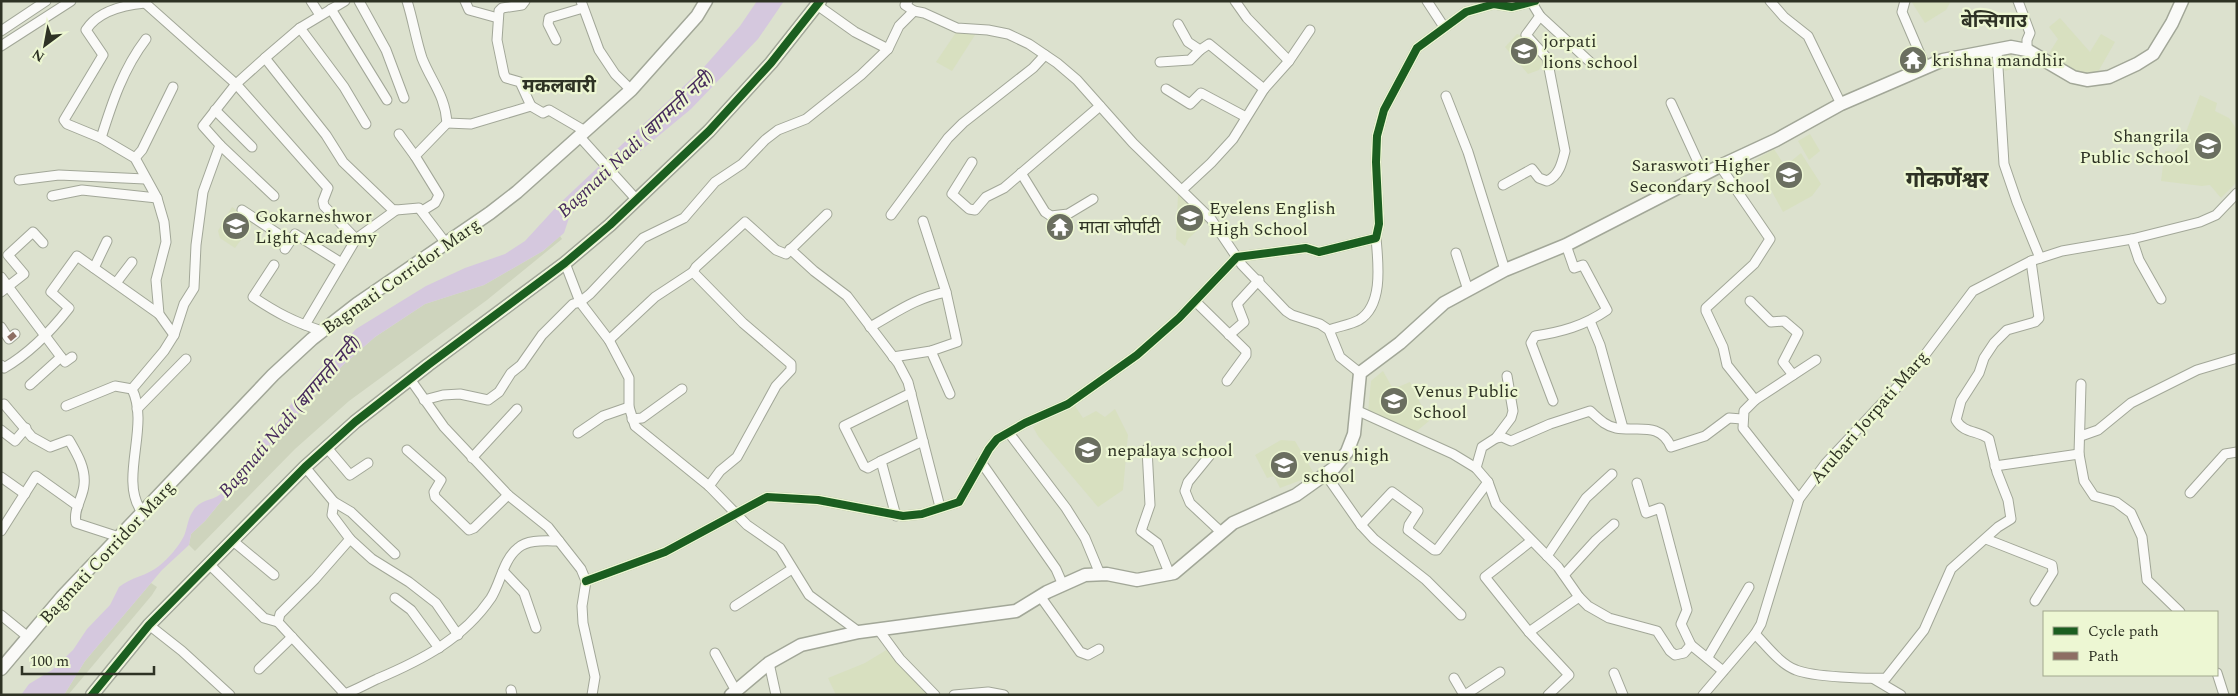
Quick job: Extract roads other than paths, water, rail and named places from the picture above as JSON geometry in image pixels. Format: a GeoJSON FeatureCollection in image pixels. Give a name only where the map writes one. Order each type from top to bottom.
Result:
{"type":"FeatureCollection","features":[{"type":"Feature","properties":{"kind":"street"},"geometry":{"type":"LineString","coordinates":[[1,31],[46,1]]}},
{"type":"Feature","properties":{"kind":"street"},"geometry":{"type":"LineString","coordinates":[[1,46],[70,1]]}},
{"type":"Feature","properties":{"kind":"street"},"geometry":{"type":"LineString","coordinates":[[311,1],[320,15]]}},
{"type":"Feature","properties":{"kind":"street"},"geometry":{"type":"LineString","coordinates":[[274,196],[220,145],[204,126],[236,84],[265,58],[300,28],[345,1]]}},
{"type":"Feature","properties":{"kind":"street"},"geometry":{"type":"LineString","coordinates":[[359,1],[386,50],[404,98]]}},
{"type":"Feature","properties":{"kind":"street"},"geometry":{"type":"LineString","coordinates":[[407,1],[422,56],[433,83],[438,86],[446,107],[447,123],[415,156]]}},
{"type":"Feature","properties":{"kind":"street"},"geometry":{"type":"LineString","coordinates":[[465,1],[469,10],[498,18]]}},
{"type":"Feature","properties":{"kind":"street"},"geometry":{"type":"LineString","coordinates":[[525,1],[522,5],[502,8],[499,11],[497,40],[506,78],[520,82],[531,106],[543,113],[549,110],[582,133],[593,151],[636,199]]}},
{"type":"Feature","properties":{"kind":"street","name":"Bagmati Corridor Marg"},"geometry":{"type":"LineString","coordinates":[[1,669],[119,537],[272,375],[322,331],[445,242],[490,214],[631,90],[698,16],[706,1]]}},
{"type":"Feature","properties":{"kind":"street"},"geometry":{"type":"LineString","coordinates":[[908,1],[905,5],[914,12],[924,13],[957,28],[988,30],[1008,34],[1029,44],[1077,80],[1134,143],[1183,189],[1211,219],[1242,265],[1259,280],[1292,316],[1320,324],[1329,330],[1340,357],[1360,373]]}},
{"type":"Feature","properties":{"kind":"street"},"geometry":{"type":"LineString","coordinates":[[1235,1],[1247,18],[1289,62]]}},
{"type":"Feature","properties":{"kind":"street"},"geometry":{"type":"LineString","coordinates":[[1426,1],[1444,27]]}},
{"type":"Feature","properties":{"kind":"street"},"geometry":{"type":"LineString","coordinates":[[1770,1],[1784,16],[1805,31],[1840,104]]}},
{"type":"Feature","properties":{"kind":"street"},"geometry":{"type":"LineString","coordinates":[[1905,1],[1902,12],[1926,68]]}},
{"type":"Feature","properties":{"kind":"street"},"geometry":{"type":"LineString","coordinates":[[2018,1],[2030,34],[2027,40],[2027,50]]}},
{"type":"Feature","properties":{"kind":"street"},"geometry":{"type":"LineString","coordinates":[[715,653],[734,693],[770,663],[796,647],[858,632],[1004,614],[1016,611],[1040,596],[1078,577],[1100,574],[1138,580],[1170,575],[1179,570],[1220,532],[1233,523],[1296,496],[1326,475],[1346,452],[1354,434],[1360,373],[1400,343],[1436,308],[1505,270],[1566,245],[1720,166],[1776,140],[1840,104],[1943,60],[1998,51],[2010,47],[2027,50],[2073,77],[2086,80],[2108,77],[2137,64],[2153,54],[2172,24],[2182,1]]}},
{"type":"Feature","properties":{"kind":"street"},"geometry":{"type":"LineString","coordinates":[[159,314],[156,280],[166,242],[164,222],[157,198],[135,158],[101,138],[67,124],[64,120],[102,55],[86,30],[109,11],[145,2],[236,84],[328,188],[323,201],[324,206],[356,239]]}},
{"type":"Feature","properties":{"kind":"street"},"geometry":{"type":"LineString","coordinates":[[1329,330],[1359,320],[1372,307],[1377,274],[1376,238],[1379,224],[1376,149],[1384,110],[1417,48],[1466,12],[1497,3],[1534,2],[1540,16],[1590,62]]}},
{"type":"Feature","properties":{"kind":"street"},"geometry":{"type":"LineString","coordinates":[[92,695],[149,625],[305,467],[328,449],[355,422],[565,263],[610,225],[738,103],[797,32],[818,3],[855,32],[888,49]]}},
{"type":"Feature","properties":{"kind":"street"},"geometry":{"type":"LineString","coordinates":[[556,40],[548,24],[549,18],[582,4],[599,50],[615,74],[631,90]]}},
{"type":"Feature","properties":{"kind":"street"},"geometry":{"type":"LineString","coordinates":[[331,9],[387,100]]}},
{"type":"Feature","properties":{"kind":"street"},"geometry":{"type":"LineString","coordinates":[[424,400],[442,394],[460,394],[488,400],[499,392],[511,373],[521,365],[542,335],[573,304],[580,302],[643,238],[684,218],[715,182],[742,164],[765,140],[778,130],[806,119],[861,74],[888,49],[899,26],[914,12]]}},
{"type":"Feature","properties":{"kind":"street"},"geometry":{"type":"LineString","coordinates":[[1503,184],[1532,169],[1539,178],[1547,181],[1552,178],[1562,164],[1565,151],[1547,58],[1526,34],[1540,16]]}},
{"type":"Feature","properties":{"kind":"street"},"geometry":{"type":"LineString","coordinates":[[1178,24],[1188,42],[1200,50]]}},
{"type":"Feature","properties":{"kind":"street"},"geometry":{"type":"LineString","coordinates":[[300,28],[344,87],[366,124]]}},
{"type":"Feature","properties":{"kind":"street"},"geometry":{"type":"LineString","coordinates":[[1183,189],[1222,151],[1264,89],[1289,62],[1310,30]]}},
{"type":"Feature","properties":{"kind":"street"},"geometry":{"type":"LineString","coordinates":[[101,138],[122,79],[135,53],[146,39]]}},
{"type":"Feature","properties":{"kind":"street"},"geometry":{"type":"LineString","coordinates":[[1160,62],[1190,60],[1209,44],[1264,89]]}},
{"type":"Feature","properties":{"kind":"street"},"geometry":{"type":"LineString","coordinates":[[1755,634],[1781,660],[1796,670],[1823,676],[1886,678],[1924,630],[1951,568],[2011,518],[2008,500],[1995,466],[1989,439],[1986,436],[1965,431],[1956,420],[1961,401],[1979,373],[1984,358],[1994,343],[2007,330],[2035,322],[2039,318],[2035,259],[2004,164],[1998,51]]}},
{"type":"Feature","properties":{"kind":"street"},"geometry":{"type":"LineString","coordinates":[[891,215],[948,138],[962,123],[1033,68],[1045,55]]}},
{"type":"Feature","properties":{"kind":"street"},"geometry":{"type":"LineString","coordinates":[[265,58],[326,135],[344,162],[396,210]]}},
{"type":"Feature","properties":{"kind":"street"},"geometry":{"type":"LineString","coordinates":[[135,158],[142,150],[173,87]]}},
{"type":"Feature","properties":{"kind":"street"},"geometry":{"type":"LineString","coordinates":[[1166,89],[1190,104],[1201,93],[1246,117]]}},
{"type":"Feature","properties":{"kind":"street"},"geometry":{"type":"LineString","coordinates":[[1446,96],[1468,152],[1505,270]]}},
{"type":"Feature","properties":{"kind":"street"},"geometry":{"type":"LineString","coordinates":[[1671,103],[1704,175]]}},
{"type":"Feature","properties":{"kind":"street"},"geometry":{"type":"LineString","coordinates":[[447,123],[472,124],[531,106]]}},
{"type":"Feature","properties":{"kind":"street"},"geometry":{"type":"LineString","coordinates":[[972,162],[952,194],[969,209],[975,210],[986,197],[1004,188],[1100,106]]}},
{"type":"Feature","properties":{"kind":"street"},"geometry":{"type":"LineString","coordinates":[[215,110],[252,148]]}},
{"type":"Feature","properties":{"kind":"street"},"geometry":{"type":"LineString","coordinates":[[305,326],[340,262],[356,239],[396,210],[419,209],[435,203],[439,195],[399,134]]}},
{"type":"Feature","properties":{"kind":"street"},"geometry":{"type":"LineString","coordinates":[[132,389],[164,351],[174,335],[184,304],[194,288],[196,245],[203,192],[220,145]]}},
{"type":"Feature","properties":{"kind":"street"},"geometry":{"type":"LineString","coordinates":[[1720,166],[1770,239],[1754,264],[1706,308],[1723,347],[1727,365],[1755,400]]}},
{"type":"Feature","properties":{"kind":"street"},"geometry":{"type":"LineString","coordinates":[[1021,174],[1045,212],[1051,216],[1068,214],[1093,199]]}},
{"type":"Feature","properties":{"kind":"street"},"geometry":{"type":"LineString","coordinates":[[19,180],[59,175],[145,179]]}},
{"type":"Feature","properties":{"kind":"street"},"geometry":{"type":"LineString","coordinates":[[52,196],[82,190],[157,198]]}},
{"type":"Feature","properties":{"kind":"street","name":"Arubari Jorpati Marg"},"geometry":{"type":"LineString","coordinates":[[1703,695],[1755,634],[1768,604],[1799,499],[1826,463],[1915,368],[1973,291],[2035,259],[2062,251],[2132,239],[2200,222],[2216,215],[2237,193]]}},
{"type":"Feature","properties":{"kind":"street"},"geometry":{"type":"LineString","coordinates":[[419,209],[445,242]]}},
{"type":"Feature","properties":{"kind":"street"},"geometry":{"type":"LineString","coordinates":[[242,210],[287,245],[294,234],[340,262]]}},
{"type":"Feature","properties":{"kind":"street"},"geometry":{"type":"LineString","coordinates":[[609,340],[655,297],[693,272],[696,267],[745,222],[776,250],[786,254],[827,214]]}},
{"type":"Feature","properties":{"kind":"street"},"geometry":{"type":"LineString","coordinates":[[893,357],[931,351],[957,342],[946,292],[923,221]]}},
{"type":"Feature","properties":{"kind":"street"},"geometry":{"type":"LineString","coordinates":[[1,292],[24,274],[8,255],[33,232],[43,243]]}},
{"type":"Feature","properties":{"kind":"street"},"geometry":{"type":"LineString","coordinates":[[586,581],[665,552],[736,512],[767,497],[818,500],[896,516],[922,514],[959,502],[963,498],[981,462],[997,439],[1025,423],[1068,404],[1137,355],[1195,301],[1220,272],[1237,257],[1306,248],[1319,252],[1376,238]]}},
{"type":"Feature","properties":{"kind":"street"},"geometry":{"type":"LineString","coordinates":[[2132,239],[2140,260],[2161,299]]}},
{"type":"Feature","properties":{"kind":"street"},"geometry":{"type":"LineString","coordinates":[[94,268],[107,241]]}},
{"type":"Feature","properties":{"kind":"street"},"geometry":{"type":"LineString","coordinates":[[1553,401],[1532,339],[1535,336],[1566,331],[1590,322],[1607,310],[1583,265],[1574,268],[1566,245]]}},
{"type":"Feature","properties":{"kind":"street"},"geometry":{"type":"LineString","coordinates":[[790,249],[846,296],[893,357],[908,382],[940,507]]}},
{"type":"Feature","properties":{"kind":"street"},"geometry":{"type":"LineString","coordinates":[[1456,253],[1468,290]]}},
{"type":"Feature","properties":{"kind":"street"},"geometry":{"type":"LineString","coordinates":[[1,365],[4,368],[20,358],[46,335],[69,308],[51,292],[77,256],[159,314],[174,335]]}},
{"type":"Feature","properties":{"kind":"street"},"geometry":{"type":"LineString","coordinates":[[116,283],[132,262]]}},
{"type":"Feature","properties":{"kind":"street"},"geometry":{"type":"LineString","coordinates":[[565,263],[580,302],[609,340],[629,378],[629,407],[635,426],[709,486],[747,525],[780,548],[809,595],[858,632]]}},
{"type":"Feature","properties":{"kind":"street"},"geometry":{"type":"LineString","coordinates":[[274,265],[253,296],[279,315],[322,331]]}},
{"type":"Feature","properties":{"kind":"street"},"geometry":{"type":"LineString","coordinates":[[693,272],[743,323],[791,364],[791,370],[776,386],[736,457],[720,471],[709,486]]}},
{"type":"Feature","properties":{"kind":"street"},"geometry":{"type":"LineString","coordinates":[[1,277],[65,362],[72,357]]}},
{"type":"Feature","properties":{"kind":"street"},"geometry":{"type":"LineString","coordinates":[[1230,336],[1244,322],[1237,304],[1259,280]]}},
{"type":"Feature","properties":{"kind":"street"},"geometry":{"type":"LineString","coordinates":[[870,326],[916,300],[946,292]]}},
{"type":"Feature","properties":{"kind":"street"},"geometry":{"type":"LineString","coordinates":[[1195,301],[1246,351],[1246,355],[1227,381]]}},
{"type":"Feature","properties":{"kind":"street"},"geometry":{"type":"LineString","coordinates":[[1750,301],[1771,322],[1784,321],[1798,333],[1783,362],[1793,375]]}},
{"type":"Feature","properties":{"kind":"street"},"geometry":{"type":"LineString","coordinates":[[1590,322],[1600,345],[1623,428]]}},
{"type":"Feature","properties":{"kind":"street"},"geometry":{"type":"LineString","coordinates":[[1,327],[9,339],[15,334]]}},
{"type":"Feature","properties":{"kind":"street"},"geometry":{"type":"LineString","coordinates":[[931,351],[950,394]]}},
{"type":"Feature","properties":{"kind":"street"},"geometry":{"type":"LineString","coordinates":[[30,385],[61,357]]}},
{"type":"Feature","properties":{"kind":"street"},"geometry":{"type":"LineString","coordinates":[[2081,436],[2098,430],[2131,403],[2196,370],[2237,358]]}},
{"type":"Feature","properties":{"kind":"street"},"geometry":{"type":"LineString","coordinates":[[137,409],[186,359]]}},
{"type":"Feature","properties":{"kind":"street"},"geometry":{"type":"LineString","coordinates":[[1799,499],[1742,428],[1742,419],[1744,411],[1755,400],[1816,360]]}},
{"type":"Feature","properties":{"kind":"street"},"geometry":{"type":"LineString","coordinates":[[1476,468],[1482,448],[1496,438],[1508,423],[1513,411],[1507,376]]}},
{"type":"Feature","properties":{"kind":"street"},"geometry":{"type":"LineString","coordinates":[[410,380],[444,427],[472,458],[508,495],[548,527],[581,569],[586,581],[582,606],[583,623],[595,677],[592,695]]}},
{"type":"Feature","properties":{"kind":"street"},"geometry":{"type":"LineString","coordinates":[[2081,384],[2079,454],[2080,471],[2087,488],[2094,496],[2106,501],[2116,502],[2131,513],[2142,537],[2147,580],[2179,611]]}},
{"type":"Feature","properties":{"kind":"street"},"geometry":{"type":"LineString","coordinates":[[66,406],[114,386],[132,389]]}},
{"type":"Feature","properties":{"kind":"street"},"geometry":{"type":"LineString","coordinates":[[132,389],[137,409],[138,441],[133,493],[140,509],[145,511]]}},
{"type":"Feature","properties":{"kind":"street"},"geometry":{"type":"LineString","coordinates":[[632,419],[642,418],[682,389]]}},
{"type":"Feature","properties":{"kind":"street"},"geometry":{"type":"LineString","coordinates":[[911,393],[844,426],[864,466],[868,468],[923,441]]}},
{"type":"Feature","properties":{"kind":"street"},"geometry":{"type":"LineString","coordinates":[[4,404],[32,437],[50,447],[69,440],[77,454],[84,476],[84,486],[78,506],[76,523],[119,537]]}},
{"type":"Feature","properties":{"kind":"street"},"geometry":{"type":"LineString","coordinates":[[578,433],[603,416],[629,407]]}},
{"type":"Feature","properties":{"kind":"street"},"geometry":{"type":"LineString","coordinates":[[472,458],[517,409]]}},
{"type":"Feature","properties":{"kind":"street"},"geometry":{"type":"LineString","coordinates":[[1356,410],[1452,454],[1476,468],[1488,482],[1496,504],[1547,556],[1588,606],[1609,618],[1656,631],[1675,655],[1684,653],[1691,645]]}},
{"type":"Feature","properties":{"kind":"street"},"geometry":{"type":"LineString","coordinates":[[1496,438],[1502,437],[1511,442],[1550,424],[1590,410],[1602,423],[1615,428],[1652,429],[1663,434],[1670,447],[1705,436],[1729,418],[1742,419]]}},
{"type":"Feature","properties":{"kind":"street"},"geometry":{"type":"LineString","coordinates":[[1,430],[16,442],[26,428]]}},
{"type":"Feature","properties":{"kind":"street"},"geometry":{"type":"LineString","coordinates":[[1009,433],[1066,508],[1085,538],[1100,574]]}},
{"type":"Feature","properties":{"kind":"street"},"geometry":{"type":"LineString","coordinates":[[328,449],[350,475],[368,463]]}},
{"type":"Feature","properties":{"kind":"street"},"geometry":{"type":"LineString","coordinates":[[1147,449],[1150,505],[1141,531],[1157,543],[1170,575]]}},
{"type":"Feature","properties":{"kind":"street"},"geometry":{"type":"LineString","coordinates":[[407,450],[440,480],[434,492],[435,497],[469,530],[474,528],[508,495]]}},
{"type":"Feature","properties":{"kind":"street"},"geometry":{"type":"LineString","coordinates":[[2190,493],[2225,454],[2237,452]]}},
{"type":"Feature","properties":{"kind":"street"},"geometry":{"type":"LineString","coordinates":[[1995,466],[2079,454]]}},
{"type":"Feature","properties":{"kind":"street"},"geometry":{"type":"LineString","coordinates":[[1210,455],[1188,482],[1185,491],[1190,503],[1220,532]]}},
{"type":"Feature","properties":{"kind":"street"},"geometry":{"type":"LineString","coordinates":[[881,461],[896,516]]}},
{"type":"Feature","properties":{"kind":"street"},"geometry":{"type":"LineString","coordinates":[[981,462],[1056,570],[1063,585]]}},
{"type":"Feature","properties":{"kind":"street"},"geometry":{"type":"LineString","coordinates":[[305,467],[334,502],[351,512],[395,554]]}},
{"type":"Feature","properties":{"kind":"street"},"geometry":{"type":"LineString","coordinates":[[1547,556],[1586,498],[1612,474]]}},
{"type":"Feature","properties":{"kind":"street"},"geometry":{"type":"LineString","coordinates":[[1326,475],[1361,525],[1374,538],[1426,580],[1461,614]]}},
{"type":"Feature","properties":{"kind":"street"},"geometry":{"type":"LineString","coordinates":[[1,531],[36,476],[78,506]]}},
{"type":"Feature","properties":{"kind":"street"},"geometry":{"type":"LineString","coordinates":[[1,477],[25,494]]}},
{"type":"Feature","properties":{"kind":"street"},"geometry":{"type":"LineString","coordinates":[[1361,525],[1392,492],[1418,511],[1408,530],[1434,550],[1437,550],[1488,482]]}},
{"type":"Feature","properties":{"kind":"street"},"geometry":{"type":"LineString","coordinates":[[1637,483],[1646,513],[1660,508],[1688,610],[1681,624],[1691,645],[1723,671]]}},
{"type":"Feature","properties":{"kind":"street"},"geometry":{"type":"LineString","coordinates":[[334,502],[332,515],[350,538],[372,559],[422,591],[436,603],[458,635]]}},
{"type":"Feature","properties":{"kind":"street"},"geometry":{"type":"LineString","coordinates":[[1564,575],[1596,540],[1614,524]]}},
{"type":"Feature","properties":{"kind":"street"},"geometry":{"type":"LineString","coordinates":[[278,622],[280,614],[315,579],[350,538]]}},
{"type":"Feature","properties":{"kind":"street"},"geometry":{"type":"LineString","coordinates":[[1986,539],[2052,565],[2053,572],[2035,601]]}},
{"type":"Feature","properties":{"kind":"street"},"geometry":{"type":"LineString","coordinates":[[233,541],[274,575]]}},
{"type":"Feature","properties":{"kind":"street"},"geometry":{"type":"LineString","coordinates":[[210,565],[264,618],[278,622],[344,694],[424,658],[458,635],[490,599],[508,559],[519,546],[530,542],[559,541]]}},
{"type":"Feature","properties":{"kind":"street"},"geometry":{"type":"LineString","coordinates":[[1531,541],[1485,577],[1529,632],[1568,675],[1548,695]]}},
{"type":"Feature","properties":{"kind":"street"},"geometry":{"type":"LineString","coordinates":[[735,606],[792,569]]}},
{"type":"Feature","properties":{"kind":"street"},"geometry":{"type":"LineString","coordinates":[[503,571],[524,593],[536,628]]}},
{"type":"Feature","properties":{"kind":"street"},"geometry":{"type":"LineString","coordinates":[[1708,657],[1749,587]]}},
{"type":"Feature","properties":{"kind":"street"},"geometry":{"type":"LineString","coordinates":[[1040,596],[1080,652],[1088,655],[1099,648]]}},
{"type":"Feature","properties":{"kind":"street"},"geometry":{"type":"LineString","coordinates":[[1529,632],[1579,597]]}},
{"type":"Feature","properties":{"kind":"street"},"geometry":{"type":"LineString","coordinates":[[395,598],[411,610],[439,648]]}},
{"type":"Feature","properties":{"kind":"street"},"geometry":{"type":"LineString","coordinates":[[1,615],[28,637]]}},
{"type":"Feature","properties":{"kind":"street"},"geometry":{"type":"LineString","coordinates":[[149,625],[182,651],[230,695]]}},
{"type":"Feature","properties":{"kind":"street"},"geometry":{"type":"LineString","coordinates":[[878,629],[900,659],[935,695]]}},
{"type":"Feature","properties":{"kind":"street"},"geometry":{"type":"LineString","coordinates":[[259,668],[292,637]]}},
{"type":"Feature","properties":{"kind":"street"},"geometry":{"type":"LineString","coordinates":[[770,663],[776,695]]}},
{"type":"Feature","properties":{"kind":"street"},"geometry":{"type":"LineString","coordinates":[[1454,678],[1464,695],[1500,672]]}},
{"type":"Feature","properties":{"kind":"street"},"geometry":{"type":"LineString","coordinates":[[1614,673],[1623,695]]}},
{"type":"Feature","properties":{"kind":"street"},"geometry":{"type":"LineString","coordinates":[[2218,676],[2224,695]]}},
{"type":"Feature","properties":{"kind":"street"},"geometry":{"type":"LineString","coordinates":[[1874,679],[1901,695]]}},
{"type":"Feature","properties":{"kind":"street"},"geometry":{"type":"LineString","coordinates":[[954,695],[988,692],[1004,695]]}},
{"type":"Feature","properties":{"kind":"water","name":"Bagmati Nadi (बागमती नदी)"},"geometry":{"type":"Polygon","coordinates":[[[757,1],[784,1],[758,39],[691,109],[586,196],[569,218],[564,233],[543,251],[484,285],[425,304],[375,337],[343,365],[252,464],[205,521],[191,534],[189,545],[162,570],[85,661],[64,695],[21,695],[29,684],[52,670],[73,650],[87,629],[110,605],[119,587],[154,569],[170,556],[184,536],[189,519],[195,508],[224,491],[312,377],[356,329],[426,286],[465,268],[505,254],[525,241],[558,205],[704,67],[740,26],[757,1]]]}},
{"type":"Feature","properties":{"kind":"place","name":"jorpati lions school"},"geometry":{"type":"Point","coordinates":[1524,51]}},
{"type":"Feature","properties":{"kind":"place","name":"krishna mandhir"},"geometry":{"type":"Point","coordinates":[1913,60]}},
{"type":"Feature","properties":{"kind":"place","name":"Shangrila Public School"},"geometry":{"type":"Point","coordinates":[2208,146]}},
{"type":"Feature","properties":{"kind":"place","name":"Saraswoti Higher Secondary School"},"geometry":{"type":"Point","coordinates":[1789,175]}},
{"type":"Feature","properties":{"kind":"place","name":"Eyelens English High School"},"geometry":{"type":"Point","coordinates":[1190,218]}},
{"type":"Feature","properties":{"kind":"place","name":"Gokarneshwor Light Academy"},"geometry":{"type":"Point","coordinates":[236,226]}},
{"type":"Feature","properties":{"kind":"place","name":"माता जोर्पाटी"},"geometry":{"type":"Point","coordinates":[1060,227]}},
{"type":"Feature","properties":{"kind":"place","name":"Venus Public School"},"geometry":{"type":"Point","coordinates":[1394,401]}},
{"type":"Feature","properties":{"kind":"place","name":"nepalaya school"},"geometry":{"type":"Point","coordinates":[1088,450]}},
{"type":"Feature","properties":{"kind":"place","name":"venus high school"},"geometry":{"type":"Point","coordinates":[1284,465]}},
{"type":"Feature","properties":{"kind":"district","name":"बेन्सिगाउ"},"geometry":{"type":"Point","coordinates":[1994,20]}},
{"type":"Feature","properties":{"kind":"district","name":"मकलबारी"},"geometry":{"type":"Point","coordinates":[559,85]}},
{"type":"Feature","properties":{"kind":"district","name":"गोकर्णेश्वर"},"geometry":{"type":"Point","coordinates":[1947,179]}}]}
